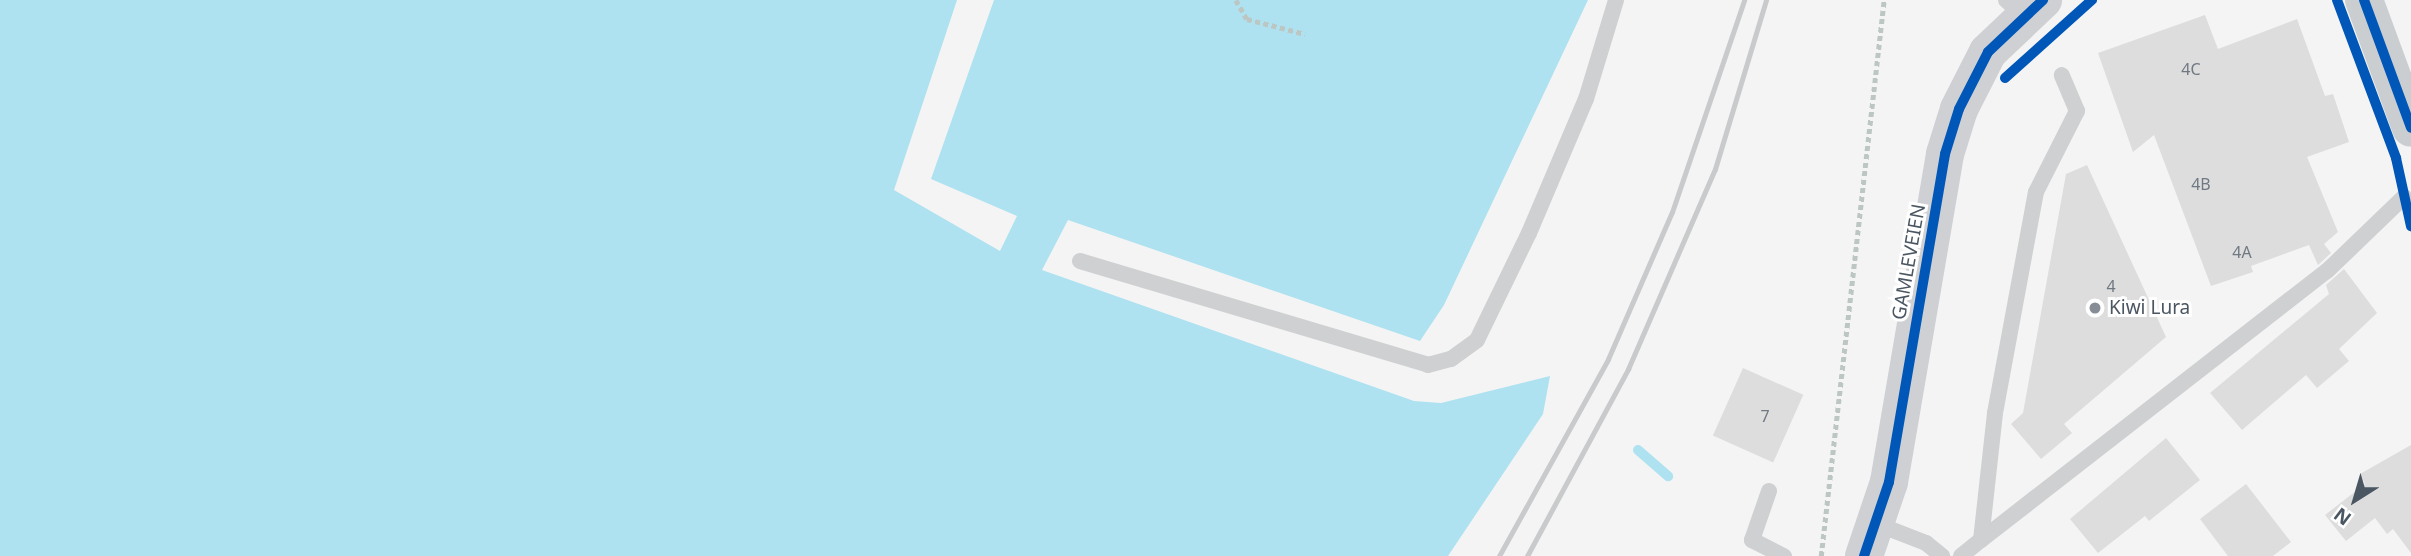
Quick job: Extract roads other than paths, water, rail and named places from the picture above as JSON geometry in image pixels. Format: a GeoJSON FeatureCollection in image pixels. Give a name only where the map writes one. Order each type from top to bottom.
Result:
{"type":"FeatureCollection","features":[{"type":"Feature","properties":{"kind":"main road"},"geometry":{"type":"LineString","coordinates":[[2364,0],[2411,128]]}},
{"type":"Feature","properties":{"kind":"main road","name":"GAMLEVEIEN"},"geometry":{"type":"LineString","coordinates":[[1870,540],[1889,482],[1945,154],[1959,109],[1988,52],[2024,6]]}},
{"type":"Feature","properties":{"kind":"lane"},"geometry":{"type":"LineString","coordinates":[[1080,261],[1428,365],[1451,359],[1477,340],[1529,233],[1586,99],[1616,0]]}},
{"type":"Feature","properties":{"kind":"lane"},"geometry":{"type":"LineString","coordinates":[[1981,540],[1995,412],[2036,192],[2077,111],[2062,75]]}},
{"type":"Feature","properties":{"kind":"lane"},"geometry":{"type":"LineString","coordinates":[[1961,556],[2327,271],[2404,197]]}},
{"type":"Feature","properties":{"kind":"lane"},"geometry":{"type":"LineString","coordinates":[[1769,491],[1752,540],[1784,556]]}},
{"type":"Feature","properties":{"kind":"lane"},"geometry":{"type":"LineString","coordinates":[[1870,540],[1926,543],[1942,556]]}},
{"type":"Feature","properties":{"kind":"water"},"geometry":{"type":"Polygon","coordinates":[[[0,0],[957,0],[894,190],[1000,251],[1017,216],[931,179],[994,0],[1588,0],[1444,305],[1420,341],[1068,220],[1042,270],[1414,401],[1441,403],[1550,376],[1543,414],[1448,556],[0,556],[0,0]]]}},
{"type":"Feature","properties":{"kind":"waterway"},"geometry":{"type":"LineString","coordinates":[[1638,450],[1668,476]]}},
{"type":"Feature","properties":{"kind":"railway"},"geometry":{"type":"LineString","coordinates":[[1499,556],[1608,359],[1672,212],[1744,0]]}},
{"type":"Feature","properties":{"kind":"railway"},"geometry":{"type":"LineString","coordinates":[[1527,556],[1628,369],[1715,169],[1766,0]]}},
{"type":"Feature","properties":{"kind":"place","name":"Kiwi Lura"},"geometry":{"type":"Point","coordinates":[2095,308]}}]}
